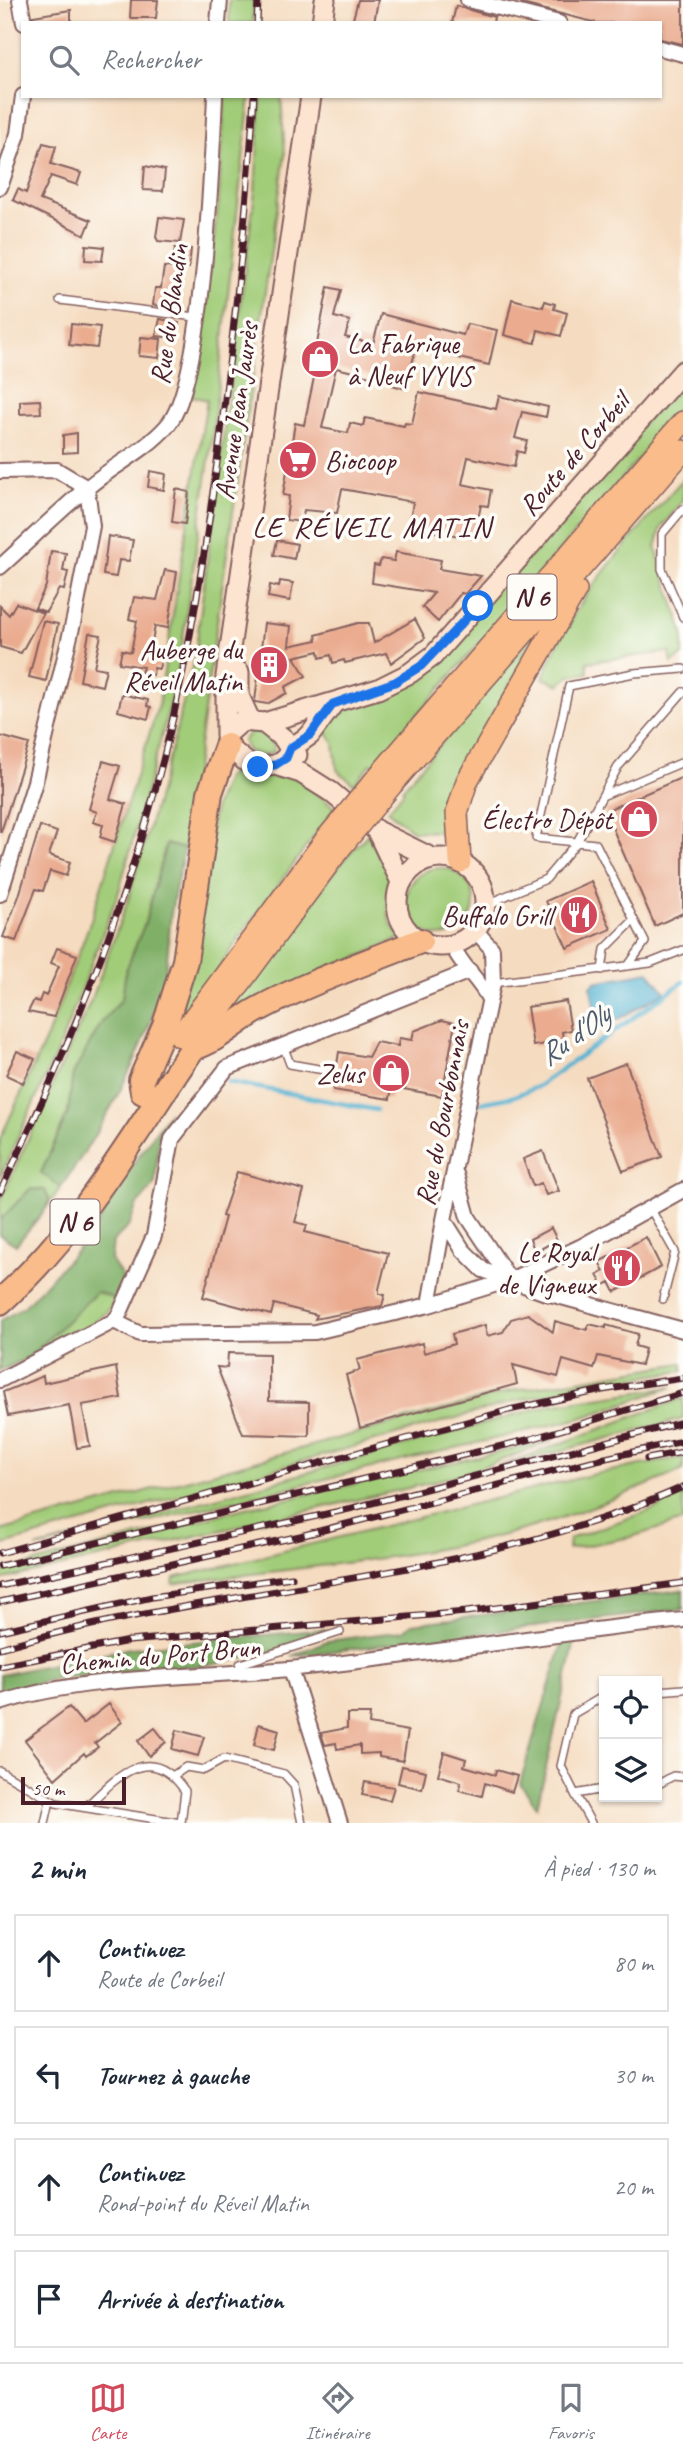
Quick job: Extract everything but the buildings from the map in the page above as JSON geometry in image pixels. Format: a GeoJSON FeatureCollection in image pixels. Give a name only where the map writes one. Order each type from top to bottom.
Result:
{"type":"FeatureCollection","features":[{"type":"Feature","properties":{"kind":"highway"},"geometry":{"type":"LineString","coordinates":[[143,1092],[141,1080],[165,1025],[185,961],[210,793],[226,740]]}},
{"type":"Feature","properties":{"kind":"highway"},"geometry":{"type":"LineString","coordinates":[[192,1040],[209,1044],[256,1010],[420,941]]}},
{"type":"Feature","properties":{"kind":"highway","name":"N 6"},"geometry":{"type":"LineString","coordinates":[[0,1281],[63,1212],[143,1092],[192,1040]]}},
{"type":"Feature","properties":{"kind":"highway","name":"N 6"},"geometry":{"type":"LineString","coordinates":[[0,1302],[36,1268],[76,1220],[192,1040]]}},
{"type":"Feature","properties":{"kind":"main road"},"geometry":{"type":"LineString","coordinates":[[322,21],[325,0]]}},
{"type":"Feature","properties":{"kind":"main road"},"geometry":{"type":"LineString","coordinates":[[334,21],[337,0]]}},
{"type":"Feature","properties":{"kind":"main road","name":"Avenue Jean Jaurès"},"geometry":{"type":"LineString","coordinates":[[226,740],[226,676],[288,295],[311,98]]}},
{"type":"Feature","properties":{"kind":"main road"},"geometry":{"type":"LineString","coordinates":[[323,98],[288,295],[238,680],[242,709],[257,722],[284,738],[331,792]]}},
{"type":"Feature","properties":{"kind":"main road","name":"Route de Corbeil"},"geometry":{"type":"LineString","coordinates":[[257,722],[316,705],[333,704],[395,682],[433,656],[683,371]]}},
{"type":"Feature","properties":{"kind":"main road","name":"N 6"},"geometry":{"type":"LineString","coordinates":[[192,1040],[334,843],[683,422]]}},
{"type":"Feature","properties":{"kind":"main road","name":"N 6"},"geometry":{"type":"LineString","coordinates":[[388,777],[612,533],[683,451]]}},
{"type":"Feature","properties":{"kind":"main road"},"geometry":{"type":"LineString","coordinates":[[460,862],[457,813],[467,781],[557,621],[612,533]]}},
{"type":"Feature","properties":{"kind":"main road"},"geometry":{"type":"LineString","coordinates":[[275,765],[286,758],[290,748],[310,735],[333,704]]}},
{"type":"Feature","properties":{"kind":"main road"},"geometry":{"type":"LineString","coordinates":[[257,722],[236,724],[226,740],[250,765],[275,765],[301,773],[331,792],[377,831],[432,858],[460,862],[470,868],[483,887],[484,911],[475,930],[452,945],[441,946],[420,941],[409,933],[397,909],[401,882],[414,866],[432,858]]}},
{"type":"Feature","properties":{"kind":"main road"},"geometry":{"type":"LineString","coordinates":[[310,735],[310,766]]}},
{"type":"Feature","properties":{"kind":"main road"},"geometry":{"type":"LineString","coordinates":[[377,831],[401,882]]}},
{"type":"Feature","properties":{"kind":"street"},"geometry":{"type":"LineString","coordinates":[[20,0],[24,21]]}},
{"type":"Feature","properties":{"kind":"street"},"geometry":{"type":"LineString","coordinates":[[218,21],[219,0]]}},
{"type":"Feature","properties":{"kind":"street"},"geometry":{"type":"LineString","coordinates":[[468,0],[551,21]]}},
{"type":"Feature","properties":{"kind":"street"},"geometry":{"type":"LineString","coordinates":[[662,49],[683,54]]}},
{"type":"Feature","properties":{"kind":"street"},"geometry":{"type":"LineString","coordinates":[[0,187],[18,134],[23,98]]}},
{"type":"Feature","properties":{"kind":"street","name":"Rue du Blandin"},"geometry":{"type":"LineString","coordinates":[[0,567],[87,488],[128,460],[168,425],[180,404],[190,372],[211,186],[215,98]]}},
{"type":"Feature","properties":{"kind":"street"},"geometry":{"type":"LineString","coordinates":[[0,471],[57,470],[87,488],[92,526],[74,620],[35,782],[0,894]]}},
{"type":"Feature","properties":{"kind":"street"},"geometry":{"type":"LineString","coordinates":[[475,930],[492,949],[493,984],[489,999]]}},
{"type":"Feature","properties":{"kind":"street","name":"Rue du Bourbonnais"},"geometry":{"type":"LineString","coordinates":[[452,945],[457,957],[481,982],[489,999],[444,1220],[463,1250],[483,1270],[543,1293],[683,1331]]}},
{"type":"Feature","properties":{"kind":"street"},"geometry":{"type":"LineString","coordinates":[[0,1380],[114,1321],[133,1289],[154,1236],[172,1139],[227,1068],[470,971]]}},
{"type":"Feature","properties":{"kind":"street"},"geometry":{"type":"LineString","coordinates":[[455,1170],[468,1217],[510,1280]]}},
{"type":"Feature","properties":{"kind":"street"},"geometry":{"type":"LineString","coordinates":[[114,1321],[140,1334],[315,1332],[429,1305],[510,1280],[580,1247],[683,1189]]}},
{"type":"Feature","properties":{"kind":"street"},"geometry":{"type":"LineString","coordinates":[[429,1305],[444,1220]]}},
{"type":"Feature","properties":{"kind":"street"},"geometry":{"type":"LineString","coordinates":[[290,1669],[683,1620]]}},
{"type":"Feature","properties":{"kind":"street","name":"Chemin du Port Brun"},"geometry":{"type":"LineString","coordinates":[[0,1703],[41,1689],[290,1669],[340,1823]]}},
{"type":"Feature","properties":{"kind":"lane"},"geometry":{"type":"LineString","coordinates":[[60,300],[196,317]]}},
{"type":"Feature","properties":{"kind":"lane"},"geometry":{"type":"LineString","coordinates":[[683,509],[662,534],[662,569],[683,617]]}},
{"type":"Feature","properties":{"kind":"lane"},"geometry":{"type":"LineString","coordinates":[[628,966],[645,942],[596,844],[536,838],[569,686],[634,673],[683,669]]}},
{"type":"Feature","properties":{"kind":"lane"},"geometry":{"type":"LineString","coordinates":[[484,911],[501,898],[546,879],[577,842],[618,767],[683,692]]}},
{"type":"Feature","properties":{"kind":"lane"},"geometry":{"type":"LineString","coordinates":[[601,796],[683,761]]}},
{"type":"Feature","properties":{"kind":"lane"},"geometry":{"type":"LineString","coordinates":[[602,970],[605,949],[633,921]]}},
{"type":"Feature","properties":{"kind":"lane"},"geometry":{"type":"LineString","coordinates":[[493,984],[650,963],[683,950]]}},
{"type":"Feature","properties":{"kind":"lane"},"geometry":{"type":"LineString","coordinates":[[283,1045],[290,1064],[330,1071]]}},
{"type":"Feature","properties":{"kind":"lane"},"geometry":{"type":"LineString","coordinates":[[650,1208],[675,1252],[663,1299]]}},
{"type":"Feature","properties":{"kind":"lane"},"geometry":{"type":"LineString","coordinates":[[237,1673],[240,1664],[340,1632]]}},
{"type":"Feature","properties":{"kind":"lane"},"geometry":{"type":"LineString","coordinates":[[662,1691],[683,1689]]}},
{"type":"Feature","properties":{"kind":"lane"},"geometry":{"type":"LineString","coordinates":[[591,1823],[561,1766],[573,1714],[599,1699]]}},
{"type":"Feature","properties":{"kind":"lane"},"geometry":{"type":"LineString","coordinates":[[174,1776],[186,1767],[204,1770],[224,1759],[284,1774],[295,1785],[302,1823]]}},
{"type":"Feature","properties":{"kind":"lane"},"geometry":{"type":"LineString","coordinates":[[0,1772],[50,1801],[181,1823],[185,1791],[174,1776],[160,1767],[125,1770],[86,1807]]}},
{"type":"Feature","properties":{"kind":"lane"},"geometry":{"type":"LineString","coordinates":[[662,1782],[673,1776],[683,1777]]}},
{"type":"Feature","properties":{"kind":"lane"},"geometry":{"type":"LineString","coordinates":[[575,1794],[599,1790]]}},
{"type":"Feature","properties":{"kind":"lane"},"geometry":{"type":"LineString","coordinates":[[45,1823],[50,1801]]}},
{"type":"Feature","properties":{"kind":"green space"},"geometry":{"type":"Polygon","coordinates":[[[229,0],[254,0],[253,21],[229,21],[229,0]]]}},
{"type":"Feature","properties":{"kind":"green space"},"geometry":{"type":"Polygon","coordinates":[[[225,98],[250,98],[212,439],[177,679],[119,891],[60,1045],[0,1177],[0,1139],[47,1037],[90,923],[159,703],[207,400],[192,396],[219,200],[225,98]]]}},
{"type":"Feature","properties":{"kind":"green space"},"geometry":{"type":"Polygon","coordinates":[[[261,98],[281,98],[285,155],[184,849],[166,844],[145,923],[126,970],[122,999],[102,1022],[73,1074],[68,1113],[41,1173],[61,1187],[45,1210],[49,1199],[0,1220],[0,1201],[93,996],[128,900],[195,655],[255,191],[261,98]]]}},
{"type":"Feature","properties":{"kind":"green space"},"geometry":{"type":"Polygon","coordinates":[[[683,381],[683,403],[660,434],[374,765],[371,764],[354,784],[337,770],[334,743],[323,728],[347,709],[395,689],[683,381]]]}},
{"type":"Feature","properties":{"kind":"green space"},"geometry":{"type":"Polygon","coordinates":[[[683,479],[683,500],[661,528],[656,548],[683,633],[683,655],[672,663],[670,652],[587,662],[588,673],[570,676],[559,685],[543,678],[569,623],[585,597],[622,549],[683,479]]]}},
{"type":"Feature","properties":{"kind":"green space"},"geometry":{"type":"Polygon","coordinates":[[[551,615],[469,753],[451,799],[446,832],[413,831],[388,811],[404,791],[402,789],[551,615]]]}},
{"type":"Feature","properties":{"kind":"green space"},"geometry":{"type":"Polygon","coordinates":[[[251,731],[260,732],[273,743],[274,752],[260,756],[248,751],[243,741],[251,731]]]}},
{"type":"Feature","properties":{"kind":"green space"},"geometry":{"type":"Polygon","coordinates":[[[236,770],[286,773],[300,780],[335,808],[244,931],[183,1021],[178,1022],[215,806],[226,778],[236,770]]]}},
{"type":"Feature","properties":{"kind":"green space"},"geometry":{"type":"Polygon","coordinates":[[[368,834],[389,875],[389,918],[403,937],[232,1014],[229,1007],[348,855],[368,834]]]}},
{"type":"Feature","properties":{"kind":"green space"},"geometry":{"type":"Polygon","coordinates":[[[166,844],[184,849],[172,904],[162,987],[144,1039],[120,1091],[61,1187],[41,1173],[68,1113],[73,1074],[102,1022],[122,999],[126,970],[145,923],[166,844]]]}},
{"type":"Feature","properties":{"kind":"green space"},"geometry":{"type":"Polygon","coordinates":[[[440,868],[453,871],[464,878],[471,889],[474,902],[471,915],[464,926],[453,933],[440,936],[427,933],[416,926],[409,915],[406,902],[409,889],[416,878],[427,871],[440,868]]]}},
{"type":"Feature","properties":{"kind":"green space"},"geometry":{"type":"Polygon","coordinates":[[[169,1113],[174,1117],[159,1136],[155,1183],[136,1207],[129,1226],[113,1241],[111,1260],[127,1284],[118,1300],[97,1292],[28,1358],[0,1371],[0,1321],[25,1306],[91,1235],[131,1167],[169,1113]]]}},
{"type":"Feature","properties":{"kind":"green space"},"geometry":{"type":"Polygon","coordinates":[[[30,1189],[45,1190],[49,1199],[45,1210],[16,1245],[0,1235],[0,1220],[30,1189]]]}},
{"type":"Feature","properties":{"kind":"green space"},"geometry":{"type":"Polygon","coordinates":[[[97,1291],[118,1300],[88,1327],[28,1358],[97,1291]]]}},
{"type":"Feature","properties":{"kind":"green space"},"geometry":{"type":"Polygon","coordinates":[[[683,1363],[683,1371],[591,1384],[513,1402],[0,1546],[0,1531],[511,1391],[683,1363]]]}},
{"type":"Feature","properties":{"kind":"green space"},"geometry":{"type":"Polygon","coordinates":[[[672,1387],[581,1418],[36,1548],[550,1405],[672,1387]]]}},
{"type":"Feature","properties":{"kind":"green space"},"geometry":{"type":"Polygon","coordinates":[[[683,1398],[683,1419],[498,1467],[683,1398]]]}},
{"type":"Feature","properties":{"kind":"green space"},"geometry":{"type":"Polygon","coordinates":[[[554,1440],[472,1471],[409,1488],[0,1580],[0,1572],[237,1510],[554,1440]]]}},
{"type":"Feature","properties":{"kind":"green space"},"geometry":{"type":"Polygon","coordinates":[[[683,1457],[683,1470],[602,1503],[519,1531],[391,1557],[173,1584],[174,1578],[595,1474],[683,1457]]]}},
{"type":"Feature","properties":{"kind":"green space"},"geometry":{"type":"Polygon","coordinates":[[[683,1494],[683,1521],[631,1537],[568,1549],[569,1539],[657,1508],[683,1494]]]}},
{"type":"Feature","properties":{"kind":"green space"},"geometry":{"type":"Polygon","coordinates":[[[683,1590],[683,1609],[292,1656],[327,1641],[403,1631],[412,1624],[683,1590]]]}},
{"type":"Feature","properties":{"kind":"green space"},"geometry":{"type":"Polygon","coordinates":[[[327,1629],[286,1648],[217,1664],[56,1678],[0,1695],[0,1675],[130,1648],[327,1629]]]}},
{"type":"Feature","properties":{"kind":"green space"},"geometry":{"type":"Polygon","coordinates":[[[575,1641],[537,1807],[520,1783],[562,1644],[575,1641]]]}},
{"type":"Feature","properties":{"kind":"water"},"geometry":{"type":"Polygon","coordinates":[[[649,972],[665,992],[598,1031],[591,986],[595,982],[649,972]]]}},
{"type":"Feature","properties":{"kind":"waterway","name":"Ru d'Oly"},"geometry":{"type":"LineString","coordinates":[[480,1103],[512,1097],[537,1087],[683,982]]}},
{"type":"Feature","properties":{"kind":"waterway","name":"Ru d'Oly"},"geometry":{"type":"LineString","coordinates":[[228,1082],[376,1110]]}},
{"type":"Feature","properties":{"kind":"railway"},"geometry":{"type":"LineString","coordinates":[[257,21],[258,0]]}},
{"type":"Feature","properties":{"kind":"railway"},"geometry":{"type":"LineString","coordinates":[[0,1192],[72,1032],[113,923],[149,812],[175,709],[194,614],[216,470],[240,270],[254,98]]}},
{"type":"Feature","properties":{"kind":"railway"},"geometry":{"type":"LineString","coordinates":[[0,1553],[509,1410],[602,1390],[683,1378]]}},
{"type":"Feature","properties":{"kind":"railway"},"geometry":{"type":"LineString","coordinates":[[0,1566],[531,1439],[683,1393]]}},
{"type":"Feature","properties":{"kind":"railway"},"geometry":{"type":"LineString","coordinates":[[0,1586],[349,1509],[683,1422]]}},
{"type":"Feature","properties":{"kind":"railway"},"geometry":{"type":"LineString","coordinates":[[0,1602],[300,1536],[592,1461],[683,1441]]}},
{"type":"Feature","properties":{"kind":"railway"},"geometry":{"type":"LineString","coordinates":[[647,1459],[683,1452]]}},
{"type":"Feature","properties":{"kind":"railway"},"geometry":{"type":"LineString","coordinates":[[0,1648],[85,1626],[345,1580],[517,1544],[601,1519],[683,1487]]}},
{"type":"Feature","properties":{"kind":"railway"},"geometry":{"type":"LineString","coordinates":[[0,1631],[152,1597],[292,1577]]}},
{"type":"Feature","properties":{"kind":"railway"},"geometry":{"type":"LineString","coordinates":[[0,1666],[129,1641],[466,1612],[683,1583]]}},
{"type":"Feature","properties":{"kind":"place","name":"La Fabrique à Neuf VYVS"},"geometry":{"type":"Point","coordinates":[320,359]}},
{"type":"Feature","properties":{"kind":"place","name":"Biocoop"},"geometry":{"type":"Point","coordinates":[298,460]}},
{"type":"Feature","properties":{"kind":"place","name":"Auberge du Réveil Matin"},"geometry":{"type":"Point","coordinates":[269,665]}},
{"type":"Feature","properties":{"kind":"place","name":"Électro Dépôt"},"geometry":{"type":"Point","coordinates":[639,819]}},
{"type":"Feature","properties":{"kind":"place","name":"Buffalo Grill"},"geometry":{"type":"Point","coordinates":[579,915]}},
{"type":"Feature","properties":{"kind":"place","name":"Zelus"},"geometry":{"type":"Point","coordinates":[391,1073]}},
{"type":"Feature","properties":{"kind":"place","name":"Le Royal de Vigneux"},"geometry":{"type":"Point","coordinates":[622,1268]}},
{"type":"Feature","properties":{"kind":"district","name":"LE RÉVEIL MATIN"},"geometry":{"type":"Point","coordinates":[372,527]}},
{"type":"Feature","properties":{"kind":"route"},"geometry":{"type":"LineString","coordinates":[[258,767],[282,762],[289,754],[290,748],[310,735],[333,704],[395,682],[421,666],[443,646],[478,606]]}}]}
